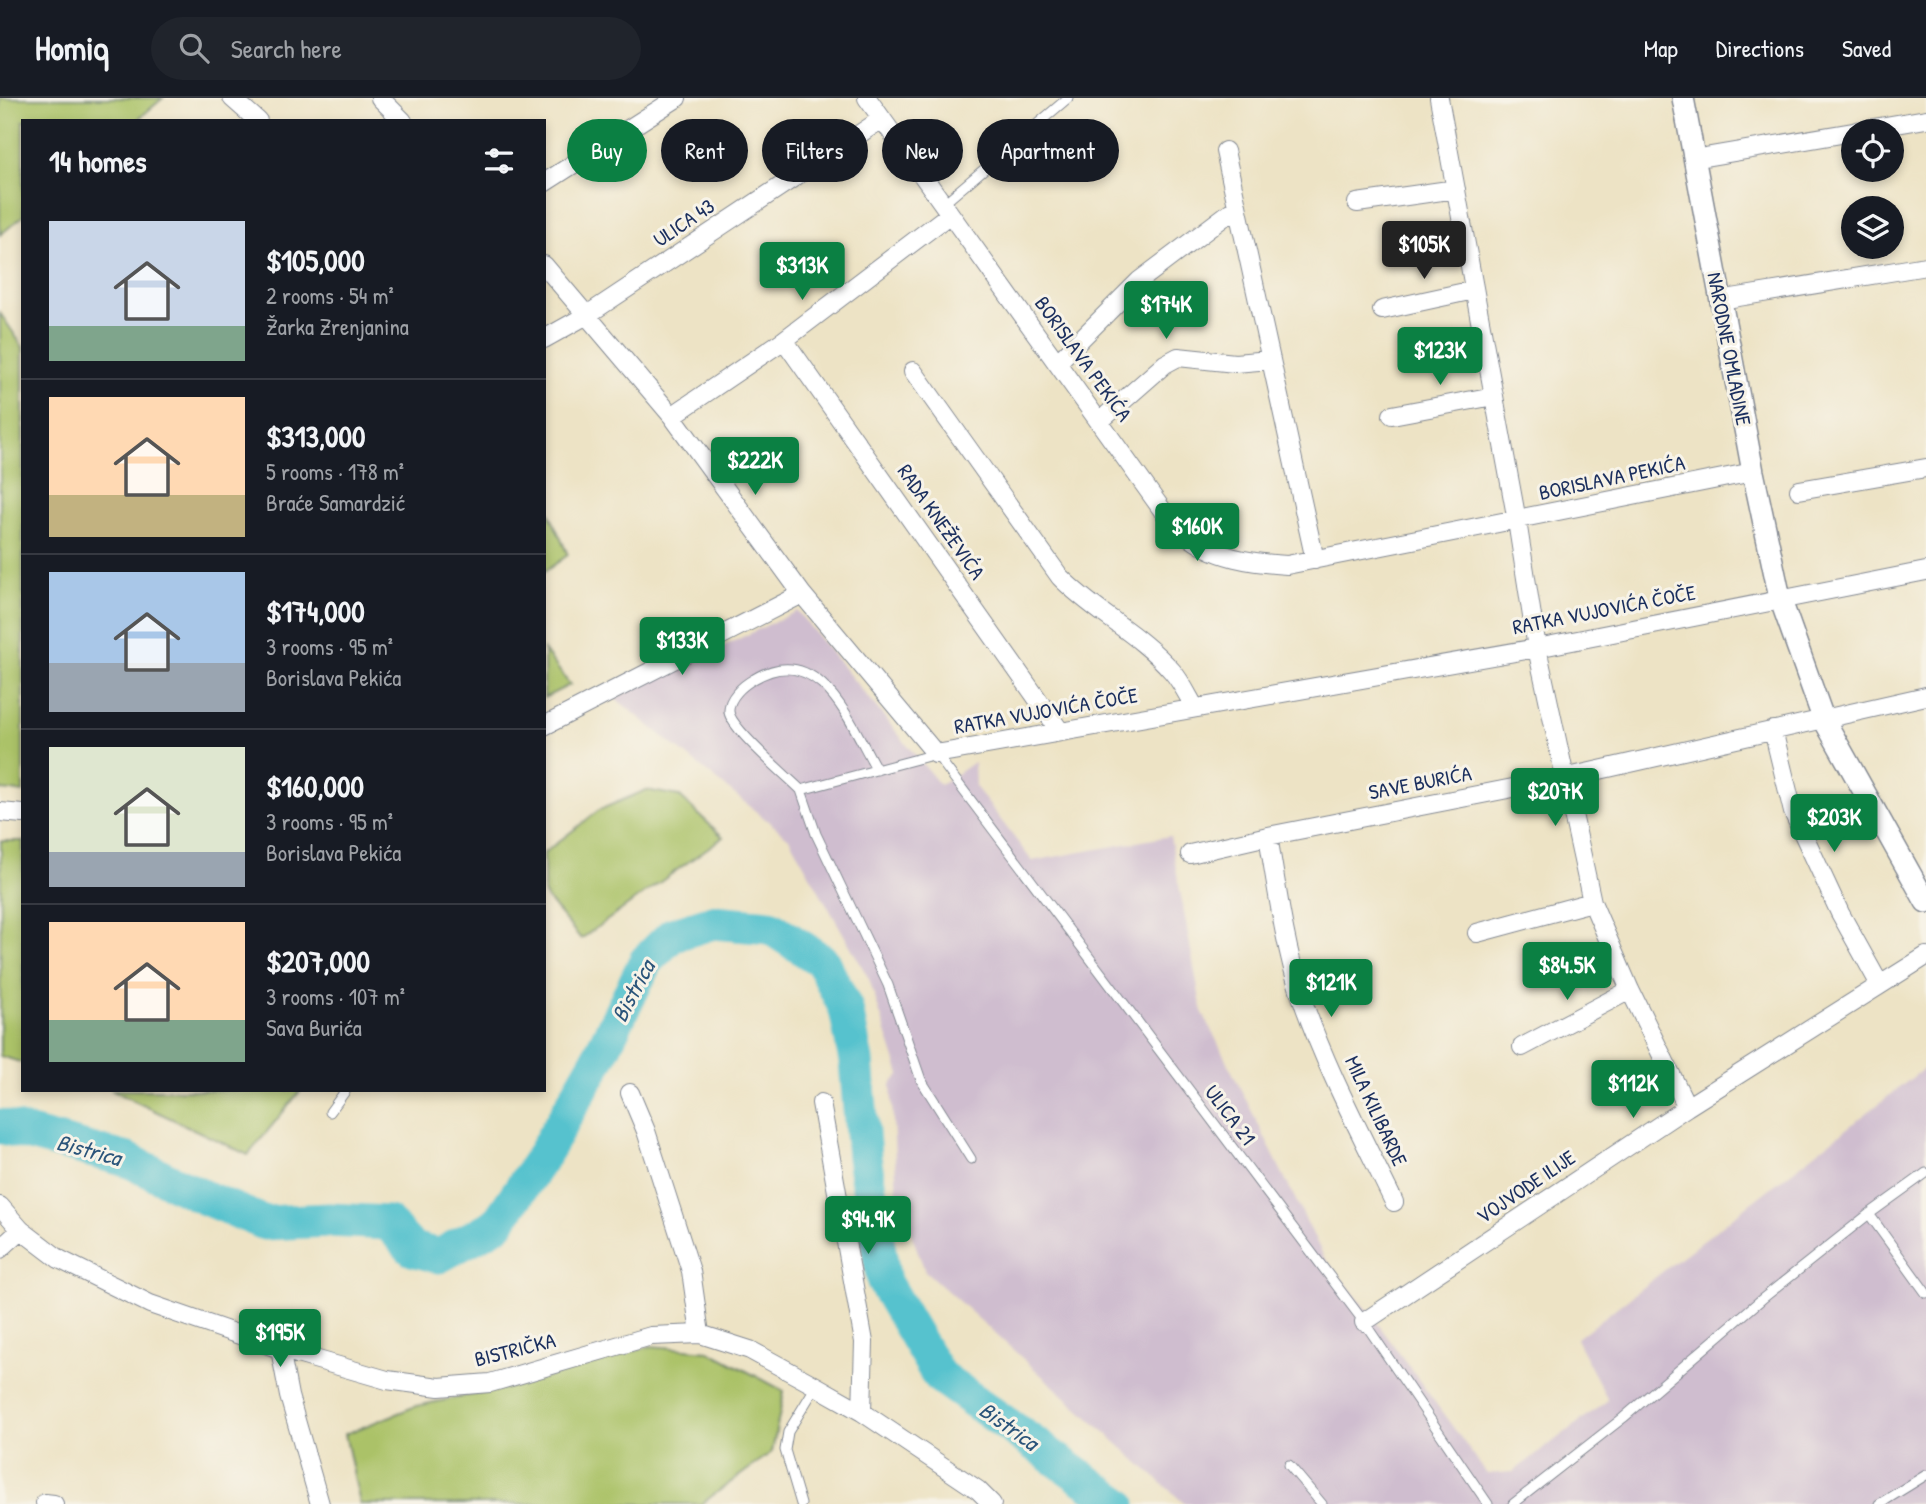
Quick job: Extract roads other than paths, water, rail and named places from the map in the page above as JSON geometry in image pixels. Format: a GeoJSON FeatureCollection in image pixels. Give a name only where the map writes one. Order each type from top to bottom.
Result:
{"type":"FeatureCollection","features":[{"type":"Feature","properties":{"kind":"street"},"geometry":{"type":"LineString","coordinates":[[232,98],[256,119]]}},
{"type":"Feature","properties":{"kind":"street"},"geometry":{"type":"LineString","coordinates":[[380,98],[401,119]]}},
{"type":"Feature","properties":{"kind":"street"},"geometry":{"type":"LineString","coordinates":[[546,182],[677,98]]}},
{"type":"Feature","properties":{"kind":"street","name":"BORISLAVA PEKIĆA"},"geometry":{"type":"LineString","coordinates":[[867,98],[882,119]]}},
{"type":"Feature","properties":{"kind":"street"},"geometry":{"type":"LineString","coordinates":[[1439,98],[1517,521],[1536,648],[1592,902],[1630,990],[1686,1107]]}},
{"type":"Feature","properties":{"kind":"street","name":"NARODNE OMLADINE"},"geometry":{"type":"LineString","coordinates":[[1683,98],[1753,472],[1780,598],[1823,718],[1926,902]]}},
{"type":"Feature","properties":{"kind":"street","name":"ULICA 43"},"geometry":{"type":"LineString","coordinates":[[546,339],[587,315],[882,119]]}},
{"type":"Feature","properties":{"kind":"street"},"geometry":{"type":"LineString","coordinates":[[1904,123],[1926,119]]}},
{"type":"Feature","properties":{"kind":"street"},"geometry":{"type":"LineString","coordinates":[[1693,159],[1841,133]]}},
{"type":"Feature","properties":{"kind":"street"},"geometry":{"type":"LineString","coordinates":[[1225,151],[1315,560]]}},
{"type":"Feature","properties":{"kind":"street","name":"BORISLAVA PEKIĆA"},"geometry":{"type":"LineString","coordinates":[[927,182],[1163,511],[1187,536],[1214,551],[1253,563],[1287,565],[1753,472]]}},
{"type":"Feature","properties":{"kind":"street"},"geometry":{"type":"LineString","coordinates":[[1357,203],[1456,189]]}},
{"type":"Feature","properties":{"kind":"street"},"geometry":{"type":"LineString","coordinates":[[1057,363],[1139,281],[1237,207]]}},
{"type":"Feature","properties":{"kind":"street"},"geometry":{"type":"LineString","coordinates":[[672,416],[784,340],[946,209]]}},
{"type":"Feature","properties":{"kind":"street"},"geometry":{"type":"LineString","coordinates":[[1720,300],[1926,266]]}},
{"type":"Feature","properties":{"kind":"street","name":"RATKA VUJOVIĆA ČOČE"},"geometry":{"type":"LineString","coordinates":[[546,267],[672,416],[802,594],[936,754],[1536,648],[1926,571]]}},
{"type":"Feature","properties":{"kind":"street"},"geometry":{"type":"LineString","coordinates":[[1382,310],[1474,290]]}},
{"type":"Feature","properties":{"kind":"street","name":"RADA KNEŽEVIĆA"},"geometry":{"type":"LineString","coordinates":[[784,340],[1060,731]]}},
{"type":"Feature","properties":{"kind":"street"},"geometry":{"type":"LineString","coordinates":[[1100,421],[1164,364],[1178,357],[1235,363],[1270,360]]}},
{"type":"Feature","properties":{"kind":"street"},"geometry":{"type":"LineString","coordinates":[[913,371],[1060,577],[1078,596],[1150,649],[1174,673],[1195,708]]}},
{"type":"Feature","properties":{"kind":"street"},"geometry":{"type":"LineString","coordinates":[[1392,415],[1494,396]]}},
{"type":"Feature","properties":{"kind":"street"},"geometry":{"type":"LineString","coordinates":[[1799,490],[1926,468]]}},
{"type":"Feature","properties":{"kind":"street"},"geometry":{"type":"LineString","coordinates":[[546,725],[802,594]]}},
{"type":"Feature","properties":{"kind":"street","name":"SAVE BURIĆA"},"geometry":{"type":"LineString","coordinates":[[1190,854],[1268,836],[1564,778],[1926,696]]}},
{"type":"Feature","properties":{"kind":"street"},"geometry":{"type":"LineString","coordinates":[[1773,730],[1793,812],[1840,913],[1880,985]]}},
{"type":"Feature","properties":{"kind":"street"},"geometry":{"type":"LineString","coordinates":[[0,812],[21,814]]}},
{"type":"Feature","properties":{"kind":"street","name":"MILA KILIBARDE"},"geometry":{"type":"LineString","coordinates":[[1268,836],[1286,937],[1300,993],[1331,1072],[1394,1202]]}},
{"type":"Feature","properties":{"kind":"street"},"geometry":{"type":"LineString","coordinates":[[1477,933],[1592,902]]}},
{"type":"Feature","properties":{"kind":"street","name":"VOJVODE ILIJE"},"geometry":{"type":"LineString","coordinates":[[1364,1322],[1686,1107],[1926,956]]}},
{"type":"Feature","properties":{"kind":"street"},"geometry":{"type":"LineString","coordinates":[[1522,1047],[1630,990]]}},
{"type":"Feature","properties":{"kind":"street"},"geometry":{"type":"LineString","coordinates":[[630,1094],[646,1131],[691,1271],[700,1335]]}},
{"type":"Feature","properties":{"kind":"street"},"geometry":{"type":"LineString","coordinates":[[821,1102],[864,1342],[862,1412]]}},
{"type":"Feature","properties":{"kind":"street","name":"BISTRIČKA"},"geometry":{"type":"LineString","coordinates":[[0,1206],[20,1230],[60,1259],[150,1304],[280,1349],[387,1380],[439,1387],[490,1383],[651,1336],[700,1335],[750,1350],[862,1412],[978,1490],[992,1504]]}},
{"type":"Feature","properties":{"kind":"street"},"geometry":{"type":"LineString","coordinates":[[0,1249],[20,1230]]}},
{"type":"Feature","properties":{"kind":"street"},"geometry":{"type":"LineString","coordinates":[[280,1349],[289,1396],[320,1504]]}},
{"type":"Feature","properties":{"kind":"street"},"geometry":{"type":"LineString","coordinates":[[289,1396],[307,1357]]}},
{"type":"Feature","properties":{"kind":"lane"},"geometry":{"type":"LineString","coordinates":[[946,209],[1068,98]]}},
{"type":"Feature","properties":{"kind":"lane"},"geometry":{"type":"LineString","coordinates":[[877,770],[830,689],[799,669],[766,671],[747,682],[733,696],[729,711],[735,726],[802,790],[816,834],[888,985],[921,1080],[971,1159]]}},
{"type":"Feature","properties":{"kind":"lane"},"geometry":{"type":"LineString","coordinates":[[802,790],[936,754]]}},
{"type":"Feature","properties":{"kind":"lane","name":"ULICA 21"},"geometry":{"type":"LineString","coordinates":[[936,754],[1364,1322],[1488,1504]]}},
{"type":"Feature","properties":{"kind":"lane"},"geometry":{"type":"LineString","coordinates":[[330,1112],[345,1092]]}},
{"type":"Feature","properties":{"kind":"lane"},"geometry":{"type":"LineString","coordinates":[[1513,1504],[1623,1418],[1762,1299],[1869,1214],[1926,1173]]}},
{"type":"Feature","properties":{"kind":"lane"},"geometry":{"type":"LineString","coordinates":[[1869,1214],[1926,1293]]}},
{"type":"Feature","properties":{"kind":"lane"},"geometry":{"type":"LineString","coordinates":[[801,1504],[785,1450],[788,1432],[816,1386]]}},
{"type":"Feature","properties":{"kind":"lane"},"geometry":{"type":"LineString","coordinates":[[1289,1465],[1322,1504]]}},
{"type":"Feature","properties":{"kind":"lane"},"geometry":{"type":"LineString","coordinates":[[1879,1504],[1926,1475]]}},
{"type":"Feature","properties":{"kind":"waterway","name":"Bistrica"},"geometry":{"type":"LineString","coordinates":[[0,1126],[128,1160],[203,1197],[265,1223],[329,1220],[388,1223],[412,1249],[439,1256],[497,1224],[539,1162],[597,1061],[646,961],[672,935],[713,922],[770,927],[822,961],[846,1009],[856,1061],[864,1157],[884,1282],[939,1376],[1119,1504]]}}]}
